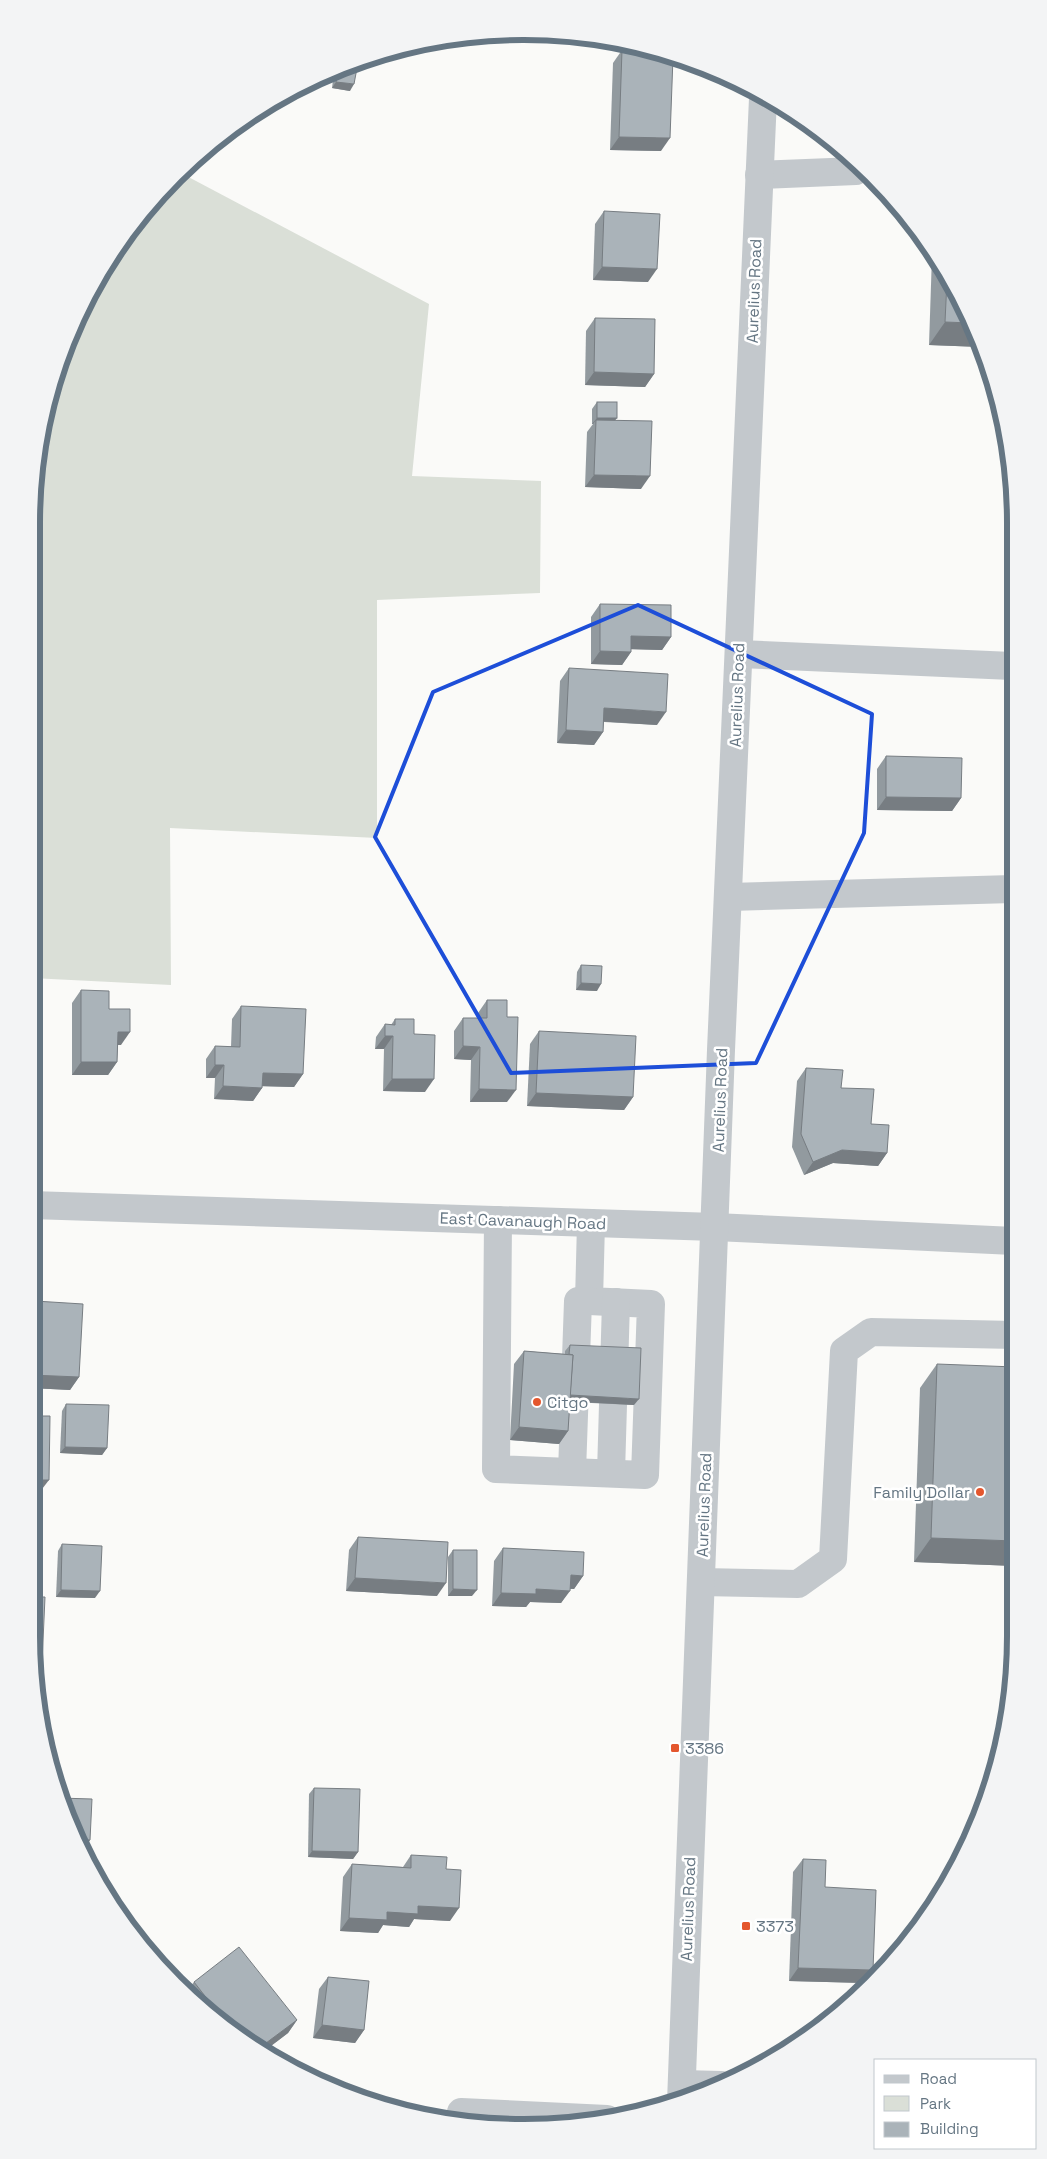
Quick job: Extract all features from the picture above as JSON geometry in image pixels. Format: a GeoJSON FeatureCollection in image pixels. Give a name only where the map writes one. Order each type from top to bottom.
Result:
{"type":"FeatureCollection","features":[{"type":"Feature","properties":{"kind":"street","name":"Aurelius Road"},"geometry":{"type":"LineString","coordinates":[[681,2092],[715,1227],[763,104]]}},
{"type":"Feature","properties":{"kind":"street"},"geometry":{"type":"LineString","coordinates":[[760,175],[854,171]]}},
{"type":"Feature","properties":{"kind":"street"},"geometry":{"type":"LineString","coordinates":[[739,654],[1007,666]]}},
{"type":"Feature","properties":{"kind":"street"},"geometry":{"type":"LineString","coordinates":[[729,897],[1007,889]]}},
{"type":"Feature","properties":{"kind":"street","name":"East Cavanaugh Road"},"geometry":{"type":"LineString","coordinates":[[40,1205],[715,1227],[1007,1241]]}},
{"type":"Feature","properties":{"kind":"street"},"geometry":{"type":"LineString","coordinates":[[498,1220],[496,1469],[572,1472],[645,1474],[651,1304],[578,1301],[572,1472]]}},
{"type":"Feature","properties":{"kind":"street"},"geometry":{"type":"LineString","coordinates":[[589,1301],[591,1223]]}},
{"type":"Feature","properties":{"kind":"street"},"geometry":{"type":"LineString","coordinates":[[701,1582],[798,1584],[834,1559],[844,1351],[871,1332],[1007,1335]]}},
{"type":"Feature","properties":{"kind":"street"},"geometry":{"type":"LineString","coordinates":[[461,2112],[565,2117]]}},
{"type":"Feature","properties":{"kind":"highlighted area"},"geometry":{"type":"Polygon","coordinates":[[[638,605],[872,714],[864,833],[756,1063],[511,1073],[375,837],[433,692],[638,605]]]}},
{"type":"Feature","properties":{"kind":"green space"},"geometry":{"type":"Polygon","coordinates":[[[188,177],[429,304],[412,476],[541,481],[540,593],[377,600],[377,838],[170,828],[171,985],[40,978],[40,524],[44,460],[49,429],[56,398],[77,338],[90,310],[121,255],[160,205],[188,177]]]}},
{"type":"Feature","properties":{"kind":"building"},"geometry":{"type":"Polygon","coordinates":[[[622,50],[673,64],[670,138],[619,137],[622,50]]]}},
{"type":"Feature","properties":{"kind":"building"},"geometry":{"type":"Polygon","coordinates":[[[357,70],[354,84],[336,82],[337,78],[357,70]]]}},
{"type":"Feature","properties":{"kind":"building"},"geometry":{"type":"Polygon","coordinates":[[[604,211],[660,214],[657,269],[602,267],[604,211]]]}},
{"type":"Feature","properties":{"kind":"building"},"geometry":{"type":"Polygon","coordinates":[[[947,290],[963,323],[945,322],[947,290]]]}},
{"type":"Feature","properties":{"kind":"building"},"geometry":{"type":"Polygon","coordinates":[[[595,318],[655,319],[654,374],[594,372],[595,318]]]}},
{"type":"Feature","properties":{"kind":"building"},"geometry":{"type":"Polygon","coordinates":[[[597,402],[617,402],[617,418],[597,418],[597,402]]]}},
{"type":"Feature","properties":{"kind":"building"},"geometry":{"type":"Polygon","coordinates":[[[596,420],[652,421],[650,476],[594,475],[596,420]]]}},
{"type":"Feature","properties":{"kind":"building"},"geometry":{"type":"Polygon","coordinates":[[[600,604],[671,605],[671,637],[631,636],[631,652],[600,651],[600,604]]]}},
{"type":"Feature","properties":{"kind":"building"},"geometry":{"type":"Polygon","coordinates":[[[569,668],[668,674],[666,712],[604,708],[603,732],[566,730],[569,668]]]}},
{"type":"Feature","properties":{"kind":"building"},"geometry":{"type":"Polygon","coordinates":[[[886,756],[962,758],[961,798],[886,797],[886,756]]]}},
{"type":"Feature","properties":{"kind":"building"},"geometry":{"type":"Polygon","coordinates":[[[581,965],[602,966],[601,984],[581,983],[581,965]]]}},
{"type":"Feature","properties":{"kind":"building"},"geometry":{"type":"Polygon","coordinates":[[[81,990],[109,991],[109,1009],[130,1009],[130,1032],[118,1032],[117,1062],[81,1062],[81,990]]]}},
{"type":"Feature","properties":{"kind":"building"},"geometry":{"type":"Polygon","coordinates":[[[487,1000],[507,1000],[507,1017],[518,1017],[516,1090],[479,1089],[480,1047],[463,1046],[463,1018],[487,1018],[487,1000]]]}},
{"type":"Feature","properties":{"kind":"building"},"geometry":{"type":"Polygon","coordinates":[[[241,1006],[306,1009],[303,1074],[263,1073],[262,1088],[223,1086],[224,1065],[215,1065],[215,1046],[240,1047],[241,1006]]]}},
{"type":"Feature","properties":{"kind":"building"},"geometry":{"type":"Polygon","coordinates":[[[395,1019],[414,1019],[414,1034],[435,1035],[434,1079],[392,1079],[393,1036],[385,1036],[385,1024],[395,1025],[395,1019]]]}},
{"type":"Feature","properties":{"kind":"building"},"geometry":{"type":"Polygon","coordinates":[[[539,1031],[636,1036],[633,1097],[536,1093],[539,1031]]]}},
{"type":"Feature","properties":{"kind":"building"},"geometry":{"type":"Polygon","coordinates":[[[806,1068],[843,1070],[841,1088],[874,1089],[871,1124],[889,1125],[887,1153],[842,1150],[813,1162],[801,1134],[806,1068]]]}},
{"type":"Feature","properties":{"kind":"building"},"geometry":{"type":"Polygon","coordinates":[[[40,1301],[83,1304],[79,1377],[40,1375],[40,1301]]]}},
{"type":"Feature","properties":{"kind":"building"},"geometry":{"type":"Polygon","coordinates":[[[570,1345],[641,1348],[639,1399],[570,1395],[573,1355],[569,1354],[570,1345]]]}},
{"type":"Feature","properties":{"kind":"building"},"geometry":{"type":"Polygon","coordinates":[[[524,1351],[573,1355],[568,1431],[519,1427],[524,1351]]]}},
{"type":"Feature","properties":{"kind":"building"},"geometry":{"type":"Polygon","coordinates":[[[937,1364],[1007,1367],[1007,1541],[931,1538],[937,1364]]]}},
{"type":"Feature","properties":{"kind":"building"},"geometry":{"type":"Polygon","coordinates":[[[66,1404],[109,1405],[107,1448],[65,1447],[66,1404]]]}},
{"type":"Feature","properties":{"kind":"building"},"geometry":{"type":"Polygon","coordinates":[[[40,1416],[50,1416],[49,1480],[40,1480],[40,1416]]]}},
{"type":"Feature","properties":{"kind":"building"},"geometry":{"type":"Polygon","coordinates":[[[358,1537],[448,1542],[446,1583],[355,1578],[358,1537]]]}},
{"type":"Feature","properties":{"kind":"building"},"geometry":{"type":"Polygon","coordinates":[[[62,1544],[102,1546],[100,1591],[61,1590],[62,1544]]]}},
{"type":"Feature","properties":{"kind":"building"},"geometry":{"type":"Polygon","coordinates":[[[503,1548],[584,1552],[583,1576],[571,1575],[570,1591],[536,1589],[536,1594],[501,1593],[503,1548]]]}},
{"type":"Feature","properties":{"kind":"building"},"geometry":{"type":"Polygon","coordinates":[[[453,1550],[477,1550],[477,1590],[453,1589],[453,1550]]]}},
{"type":"Feature","properties":{"kind":"building"},"geometry":{"type":"Polygon","coordinates":[[[40,1597],[45,1597],[42,1663],[40,1597]]]}},
{"type":"Feature","properties":{"kind":"building"},"geometry":{"type":"Polygon","coordinates":[[[314,1788],[360,1789],[358,1852],[312,1851],[314,1788]]]}},
{"type":"Feature","properties":{"kind":"building"},"geometry":{"type":"Polygon","coordinates":[[[69,1798],[92,1799],[90,1840],[86,1840],[69,1798]]]}},
{"type":"Feature","properties":{"kind":"building"},"geometry":{"type":"Polygon","coordinates":[[[411,1855],[447,1857],[446,1869],[461,1870],[459,1908],[418,1906],[418,1914],[387,1912],[387,1920],[349,1918],[352,1864],[411,1868],[411,1855]]]}},
{"type":"Feature","properties":{"kind":"building"},"geometry":{"type":"Polygon","coordinates":[[[803,1859],[826,1860],[825,1887],[876,1890],[873,1969],[798,1968],[803,1859]]]}},
{"type":"Feature","properties":{"kind":"building"},"geometry":{"type":"Polygon","coordinates":[[[239,1947],[297,2020],[265,2044],[211,2004],[194,1982],[239,1947]]]}},
{"type":"Feature","properties":{"kind":"building"},"geometry":{"type":"Polygon","coordinates":[[[328,1977],[369,1981],[364,2030],[322,2025],[328,1977]]]}},
{"type":"Feature","properties":{"kind":"place","name":"Citgo"},"geometry":{"type":"Point","coordinates":[537,1402]}},
{"type":"Feature","properties":{"kind":"place","name":"Family Dollar"},"geometry":{"type":"Point","coordinates":[980,1492]}},
{"type":"Feature","properties":{"kind":"place","name":"3386"},"geometry":{"type":"Point","coordinates":[675,1748]}},
{"type":"Feature","properties":{"kind":"place","name":"3373"},"geometry":{"type":"Point","coordinates":[746,1926]}}]}
